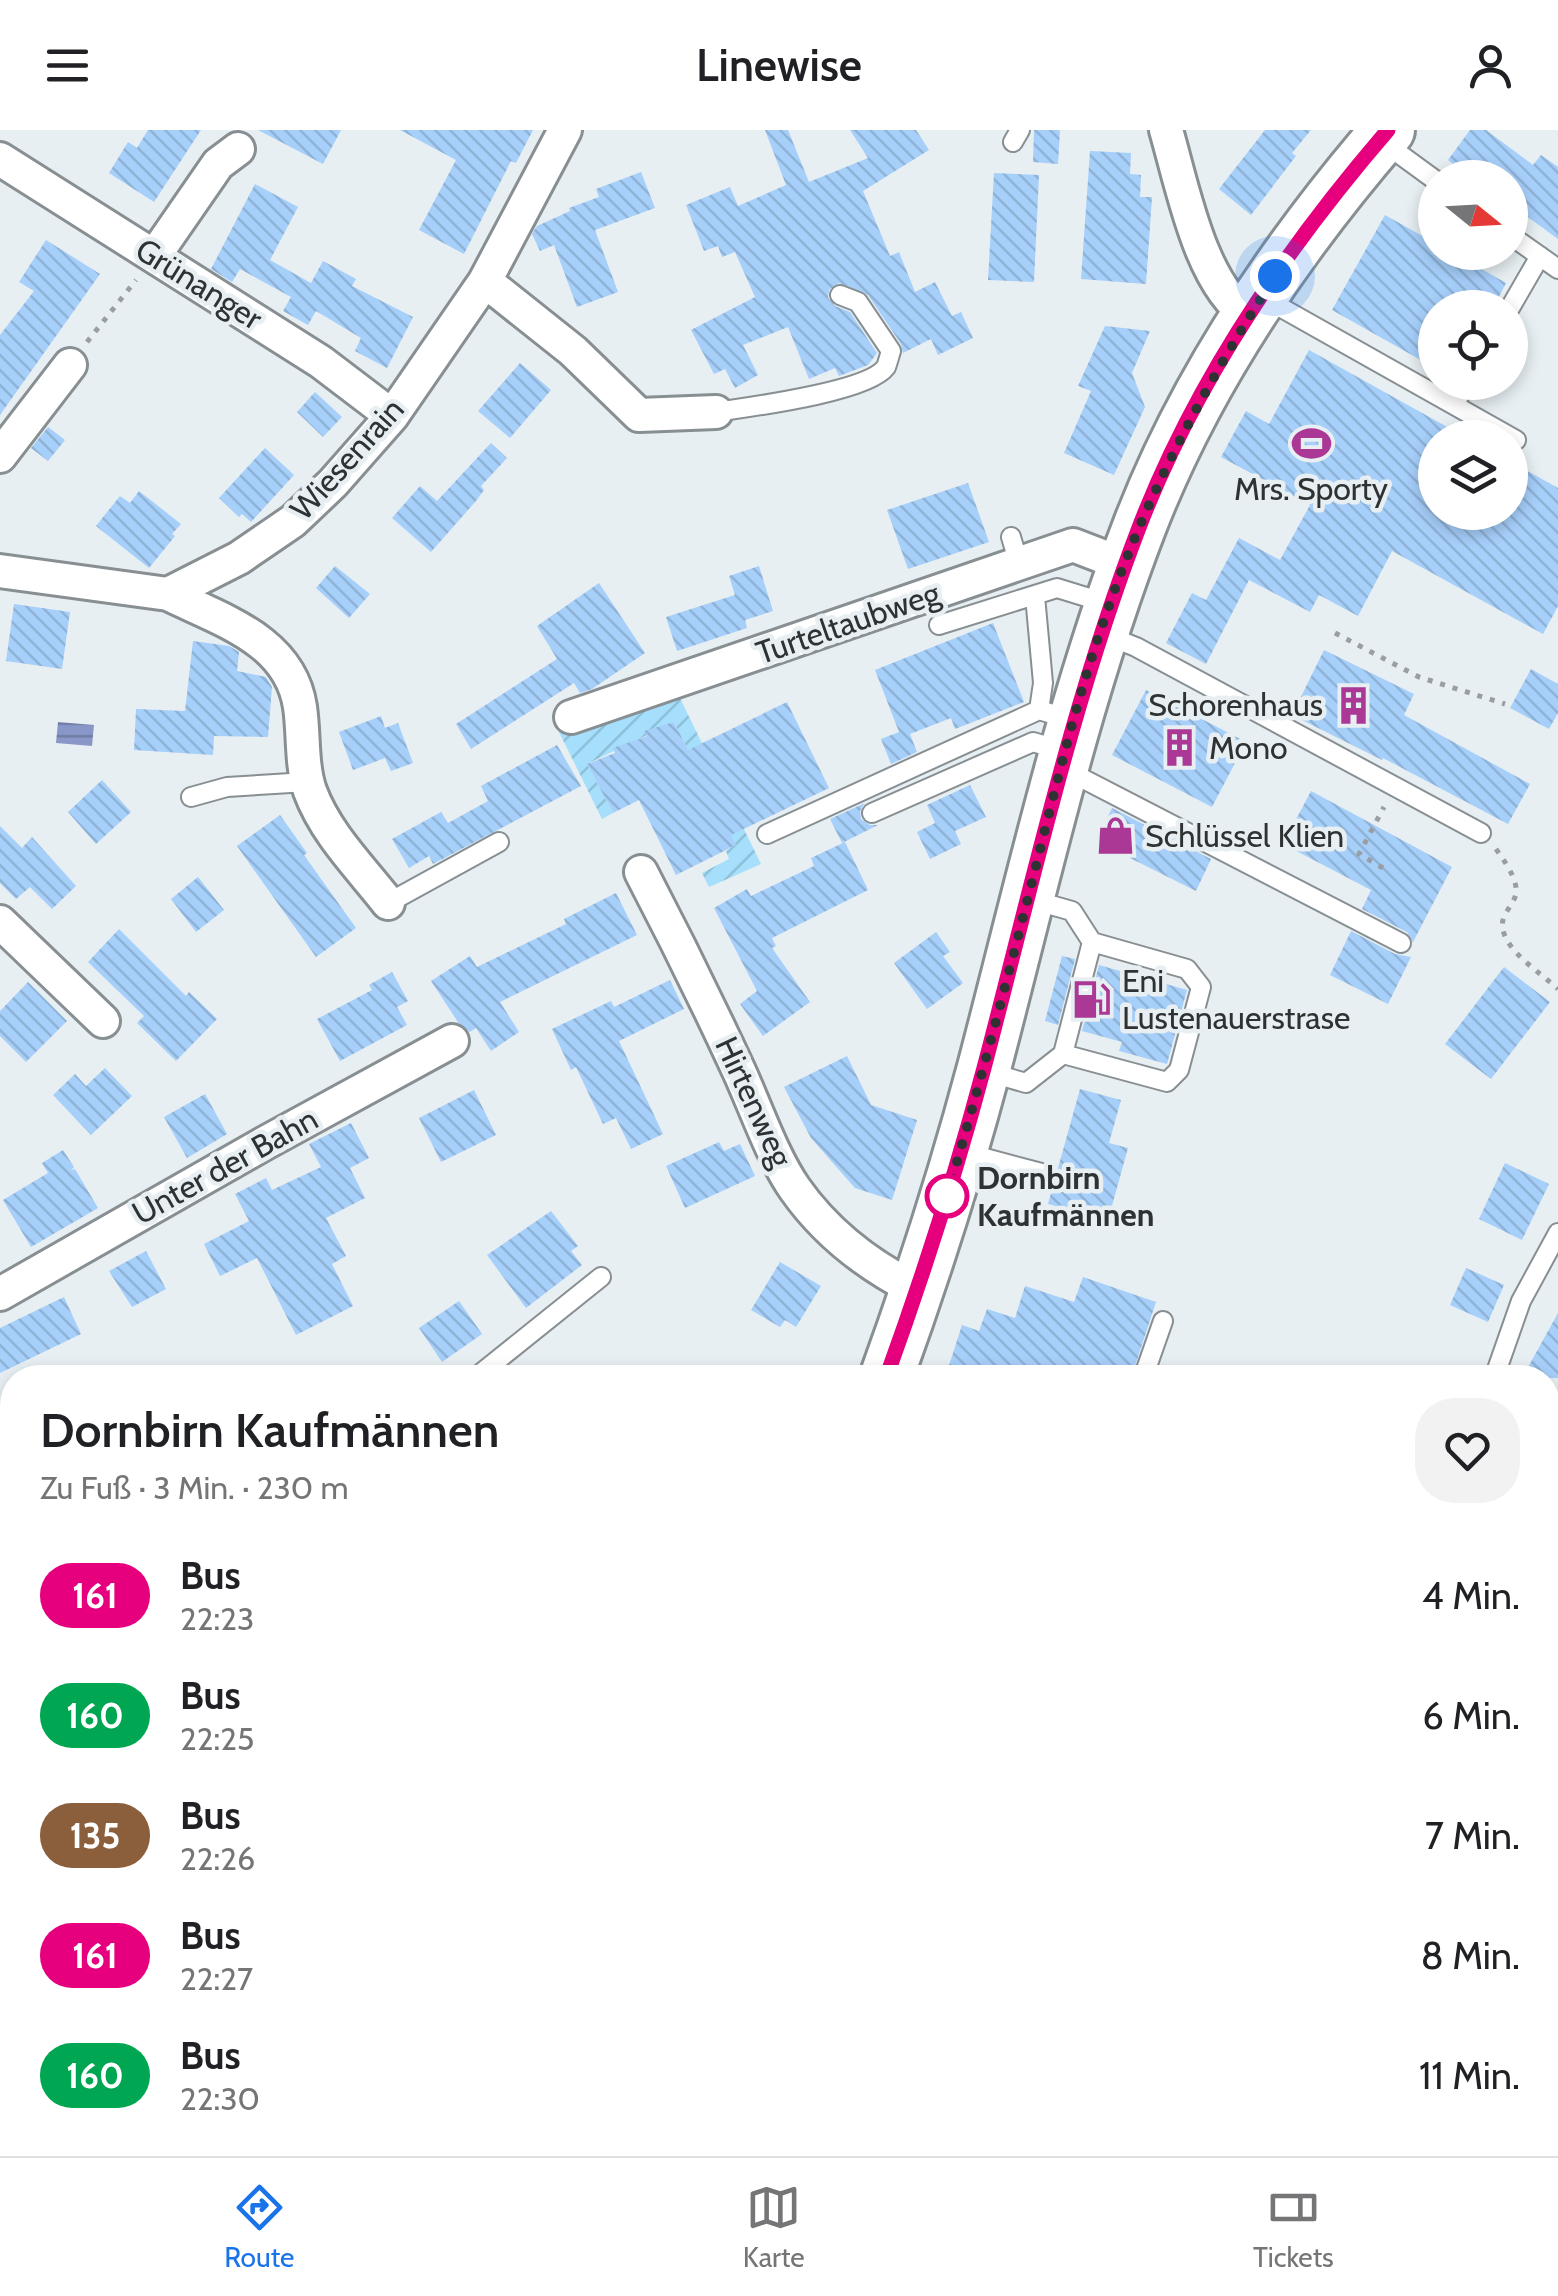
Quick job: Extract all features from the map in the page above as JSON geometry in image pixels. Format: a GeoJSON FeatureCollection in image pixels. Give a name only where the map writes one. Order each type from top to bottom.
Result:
{"type":"FeatureCollection","features":[{"type":"Feature","properties":{"kind":"main road"},"geometry":{"type":"LineString","coordinates":[[891,1365],[983,1070],[1028,899],[1060,737],[1141,523],[1199,399],[1255,306],[1288,255],[1384,135]]}},
{"type":"Feature","properties":{"kind":"street","name":"Wiesenrain"},"geometry":{"type":"LineString","coordinates":[[168,594],[239,558],[293,522],[334,483],[392,416],[485,281],[565,130]]}},
{"type":"Feature","properties":{"kind":"street"},"geometry":{"type":"LineString","coordinates":[[1166,130],[1206,262],[1233,306],[1255,306]]}},
{"type":"Feature","properties":{"kind":"street"},"geometry":{"type":"LineString","coordinates":[[155,255],[218,164],[238,150]]}},
{"type":"Feature","properties":{"kind":"street","name":"Grünanger"},"geometry":{"type":"LineString","coordinates":[[0,160],[321,362],[392,416]]}},
{"type":"Feature","properties":{"kind":"street"},"geometry":{"type":"LineString","coordinates":[[485,281],[572,351],[639,415],[716,412]]}},
{"type":"Feature","properties":{"kind":"street"},"geometry":{"type":"LineString","coordinates":[[0,456],[70,364]]}},
{"type":"Feature","properties":{"kind":"street","name":"Turteltaubweg"},"geometry":{"type":"LineString","coordinates":[[570,717],[1015,550],[1073,545],[1111,601]]}},
{"type":"Feature","properties":{"kind":"street"},"geometry":{"type":"LineString","coordinates":[[0,571],[168,594],[249,633],[286,666],[299,704],[307,782],[322,821],[388,903]]}},
{"type":"Feature","properties":{"kind":"street","name":"Hirtenweg"},"geometry":{"type":"LineString","coordinates":[[641,872],[710,1008],[792,1185],[817,1216],[859,1255],[883,1273],[917,1290]]}},
{"type":"Feature","properties":{"kind":"street"},"geometry":{"type":"LineString","coordinates":[[0,922],[103,1021]]}},
{"type":"Feature","properties":{"kind":"street","name":"Unter der Bahn"},"geometry":{"type":"LineString","coordinates":[[0,1294],[264,1143],[452,1042]]}},
{"type":"Feature","properties":{"kind":"lane"},"geometry":{"type":"LineString","coordinates":[[1384,135],[1418,165]]}},
{"type":"Feature","properties":{"kind":"lane"},"geometry":{"type":"LineString","coordinates":[[1528,247],[1558,270]]}},
{"type":"Feature","properties":{"kind":"lane"},"geometry":{"type":"LineString","coordinates":[[1520,290],[1540,256]]}},
{"type":"Feature","properties":{"kind":"lane"},"geometry":{"type":"LineString","coordinates":[[716,412],[816,397],[878,374],[887,366],[891,351],[858,302],[840,294]]}},
{"type":"Feature","properties":{"kind":"lane"},"geometry":{"type":"LineString","coordinates":[[1255,306],[1481,420]]}},
{"type":"Feature","properties":{"kind":"lane"},"geometry":{"type":"LineString","coordinates":[[1454,405],[1457,400]]}},
{"type":"Feature","properties":{"kind":"lane"},"geometry":{"type":"LineString","coordinates":[[939,625],[1056,588],[1111,601],[1136,647],[1481,833]]}},
{"type":"Feature","properties":{"kind":"lane"},"geometry":{"type":"LineString","coordinates":[[1035,596],[1044,683],[1060,737]]}},
{"type":"Feature","properties":{"kind":"lane"},"geometry":{"type":"LineString","coordinates":[[767,834],[1060,737]]}},
{"type":"Feature","properties":{"kind":"lane"},"geometry":{"type":"LineString","coordinates":[[872,813],[1033,742],[1060,737],[1401,942]]}},
{"type":"Feature","properties":{"kind":"lane"},"geometry":{"type":"LineString","coordinates":[[191,797],[227,787],[307,782]]}},
{"type":"Feature","properties":{"kind":"lane"},"geometry":{"type":"LineString","coordinates":[[388,903],[499,842]]}},
{"type":"Feature","properties":{"kind":"lane"},"geometry":{"type":"LineString","coordinates":[[1028,899],[1072,911],[1092,942],[1187,969],[1201,987],[1179,1070],[1167,1082],[1062,1054]]}},
{"type":"Feature","properties":{"kind":"lane"},"geometry":{"type":"LineString","coordinates":[[983,1070],[1026,1083],[1062,1054],[1092,942]]}},
{"type":"Feature","properties":{"kind":"lane"},"geometry":{"type":"LineString","coordinates":[[960,1151],[1045,1174]]}},
{"type":"Feature","properties":{"kind":"lane"},"geometry":{"type":"LineString","coordinates":[[1499,1365],[1522,1301],[1558,1233]]}},
{"type":"Feature","properties":{"kind":"lane"},"geometry":{"type":"LineString","coordinates":[[491,1365],[602,1277]]}},
{"type":"Feature","properties":{"kind":"lane"},"geometry":{"type":"LineString","coordinates":[[1147,1365],[1164,1321]]}},
{"type":"Feature","properties":{"kind":"path"},"geometry":{"type":"LineString","coordinates":[[70,364],[155,255]]}},
{"type":"Feature","properties":{"kind":"path"},"geometry":{"type":"LineString","coordinates":[[1334,633],[1419,677],[1505,704]]}},
{"type":"Feature","properties":{"kind":"path"},"geometry":{"type":"LineString","coordinates":[[1383,868],[1359,854],[1395,788]]}},
{"type":"Feature","properties":{"kind":"path"},"geometry":{"type":"LineString","coordinates":[[1504,860],[1516,893],[1502,921],[1503,934],[1558,989]]}},
{"type":"Feature","properties":{"kind":"shaded area"},"geometry":{"type":"Polygon","coordinates":[[[676,690],[761,864],[709,887],[702,873],[729,859],[726,851],[735,845],[674,722],[587,764],[613,813],[602,819],[558,730],[676,690]]]}},
{"type":"Feature","properties":{"kind":"shaded area"},"geometry":{"type":"Polygon","coordinates":[[[58,722],[94,725],[92,746],[56,743],[58,722]]]}},
{"type":"Feature","properties":{"kind":"building"},"geometry":{"type":"Polygon","coordinates":[[[148,130],[201,130],[154,202],[109,173],[128,142],[137,148],[148,130]]]}},
{"type":"Feature","properties":{"kind":"building"},"geometry":{"type":"Polygon","coordinates":[[[258,130],[341,130],[323,164],[258,130]]]}},
{"type":"Feature","properties":{"kind":"building"},"geometry":{"type":"Polygon","coordinates":[[[400,130],[533,130],[516,163],[511,161],[464,254],[419,230],[456,160],[400,130]]]}},
{"type":"Feature","properties":{"kind":"building"},"geometry":{"type":"Polygon","coordinates":[[[765,130],[788,130],[809,182],[868,158],[850,130],[916,130],[929,150],[863,191],[890,256],[899,252],[915,292],[935,282],[952,316],[961,312],[973,338],[938,355],[931,339],[903,353],[868,295],[839,283],[829,290],[828,298],[850,312],[877,353],[868,365],[839,376],[835,368],[809,379],[788,327],[743,345],[758,375],[735,388],[725,369],[714,374],[691,330],[755,297],[735,252],[722,257],[718,246],[704,251],[686,205],[730,187],[738,206],[786,185],[765,130]]]}},
{"type":"Feature","properties":{"kind":"building"},"geometry":{"type":"Polygon","coordinates":[[[1034,130],[1060,130],[1058,164],[1033,162],[1034,130]]]}},
{"type":"Feature","properties":{"kind":"building"},"geometry":{"type":"Polygon","coordinates":[[[1265,130],[1311,130],[1251,215],[1219,189],[1265,130]]]}},
{"type":"Feature","properties":{"kind":"building"},"geometry":{"type":"Polygon","coordinates":[[[1470,130],[1486,130],[1526,160],[1448,160],[1470,130]]]}},
{"type":"Feature","properties":{"kind":"building"},"geometry":{"type":"Polygon","coordinates":[[[1090,151],[1131,153],[1130,174],[1141,175],[1140,197],[1152,197],[1146,284],[1081,279],[1090,151]]]}},
{"type":"Feature","properties":{"kind":"building"},"geometry":{"type":"Polygon","coordinates":[[[1541,155],[1558,167],[1558,239],[1528,217],[1528,161],[1533,165],[1541,155]]]}},
{"type":"Feature","properties":{"kind":"building"},"geometry":{"type":"Polygon","coordinates":[[[641,172],[655,208],[595,230],[618,292],[577,307],[554,245],[540,251],[532,234],[537,226],[570,211],[569,208],[599,197],[596,189],[641,172]]]}},
{"type":"Feature","properties":{"kind":"building"},"geometry":{"type":"Polygon","coordinates":[[[994,173],[1039,175],[1034,282],[988,280],[994,173]]]}},
{"type":"Feature","properties":{"kind":"building"},"geometry":{"type":"Polygon","coordinates":[[[255,184],[298,207],[270,260],[311,283],[323,261],[356,279],[352,286],[413,317],[387,368],[355,351],[361,338],[316,311],[308,325],[283,311],[291,297],[240,269],[232,282],[211,269],[255,184]]]}},
{"type":"Feature","properties":{"kind":"building"},"geometry":{"type":"Polygon","coordinates":[[[1385,215],[1418,233],[1418,270],[1483,270],[1506,283],[1502,290],[1418,290],[1418,358],[1332,310],[1385,215]]]}},
{"type":"Feature","properties":{"kind":"building"},"geometry":{"type":"Polygon","coordinates":[[[46,240],[100,274],[0,415],[0,335],[34,291],[19,282],[46,240]]]}},
{"type":"Feature","properties":{"kind":"building"},"geometry":{"type":"Polygon","coordinates":[[[1105,326],[1150,331],[1132,373],[1145,407],[1114,475],[1064,453],[1091,391],[1078,386],[1105,326]]]}},
{"type":"Feature","properties":{"kind":"building"},"geometry":{"type":"Polygon","coordinates":[[[1309,350],[1435,420],[1418,420],[1418,530],[1528,530],[1528,471],[1558,488],[1558,606],[1543,634],[1392,551],[1358,616],[1319,595],[1310,612],[1249,580],[1206,664],[1166,643],[1192,593],[1206,600],[1239,538],[1280,560],[1310,505],[1221,457],[1246,411],[1269,424],[1309,350]]]}},
{"type":"Feature","properties":{"kind":"building"},"geometry":{"type":"Polygon","coordinates":[[[520,363],[551,390],[510,438],[478,411],[520,363]]]}},
{"type":"Feature","properties":{"kind":"building"},"geometry":{"type":"Polygon","coordinates":[[[315,392],[342,417],[323,437],[297,412],[315,392]]]}},
{"type":"Feature","properties":{"kind":"building"},"geometry":{"type":"Polygon","coordinates":[[[48,427],[65,440],[48,461],[31,448],[48,427]]]}},
{"type":"Feature","properties":{"kind":"building"},"geometry":{"type":"Polygon","coordinates":[[[491,443],[507,458],[431,552],[392,518],[420,486],[437,501],[491,443]]]}},
{"type":"Feature","properties":{"kind":"building"},"geometry":{"type":"Polygon","coordinates":[[[265,448],[294,475],[251,522],[242,514],[239,517],[219,498],[265,448]]]}},
{"type":"Feature","properties":{"kind":"building"},"geometry":{"type":"Polygon","coordinates":[[[968,483],[989,542],[908,569],[887,510],[968,483]]]}},
{"type":"Feature","properties":{"kind":"building"},"geometry":{"type":"Polygon","coordinates":[[[139,491],[181,524],[149,568],[96,526],[120,496],[130,503],[139,491]]]}},
{"type":"Feature","properties":{"kind":"building"},"geometry":{"type":"Polygon","coordinates":[[[335,566],[370,594],[349,618],[316,588],[335,566]]]}},
{"type":"Feature","properties":{"kind":"building"},"geometry":{"type":"Polygon","coordinates":[[[759,566],[773,611],[745,620],[747,628],[677,651],[666,617],[735,595],[729,576],[759,566]]]}},
{"type":"Feature","properties":{"kind":"building"},"geometry":{"type":"Polygon","coordinates":[[[599,583],[645,653],[592,689],[580,693],[574,683],[471,749],[456,724],[557,659],[537,626],[599,583]]]}},
{"type":"Feature","properties":{"kind":"building"},"geometry":{"type":"Polygon","coordinates":[[[14,604],[70,612],[62,669],[6,661],[14,604]]]}},
{"type":"Feature","properties":{"kind":"building"},"geometry":{"type":"Polygon","coordinates":[[[993,623],[1024,702],[955,729],[951,718],[910,734],[917,752],[891,764],[881,739],[899,732],[875,670],[993,623]]]}},
{"type":"Feature","properties":{"kind":"building"},"geometry":{"type":"Polygon","coordinates":[[[193,641],[229,646],[239,652],[237,671],[266,677],[272,687],[268,737],[214,736],[213,755],[134,750],[136,709],[185,711],[193,641]]]}},
{"type":"Feature","properties":{"kind":"building"},"geometry":{"type":"Polygon","coordinates":[[[1324,650],[1414,694],[1404,715],[1530,784],[1508,824],[1292,715],[1324,650]]]}},
{"type":"Feature","properties":{"kind":"building"},"geometry":{"type":"Polygon","coordinates":[[[1531,669],[1558,684],[1558,713],[1549,729],[1510,708],[1531,669]]]}},
{"type":"Feature","properties":{"kind":"building","name":"Mono"},"geometry":{"type":"Polygon","coordinates":[[[1146,690],[1246,742],[1212,807],[1112,755],[1146,690]]]}},
{"type":"Feature","properties":{"kind":"building"},"geometry":{"type":"Polygon","coordinates":[[[787,702],[829,788],[731,835],[736,845],[676,875],[639,800],[613,813],[587,764],[615,753],[613,748],[647,736],[644,731],[674,722],[688,750],[787,702]]]}},
{"type":"Feature","properties":{"kind":"building"},"geometry":{"type":"Polygon","coordinates":[[[381,716],[385,728],[398,723],[413,763],[391,771],[385,758],[353,770],[339,732],[381,716]]]}},
{"type":"Feature","properties":{"kind":"building"},"geometry":{"type":"Polygon","coordinates":[[[557,745],[581,786],[433,864],[429,856],[409,868],[392,839],[441,812],[448,823],[488,801],[481,786],[557,745]]]}},
{"type":"Feature","properties":{"kind":"building"},"geometry":{"type":"Polygon","coordinates":[[[102,780],[131,812],[96,844],[68,812],[102,780]]]}},
{"type":"Feature","properties":{"kind":"building"},"geometry":{"type":"Polygon","coordinates":[[[970,785],[986,817],[955,831],[961,844],[930,859],[917,832],[935,823],[927,805],[970,785]]]}},
{"type":"Feature","properties":{"kind":"building"},"geometry":{"type":"Polygon","coordinates":[[[1311,791],[1452,867],[1413,942],[1407,932],[1362,909],[1371,890],[1283,844],[1311,791]]]}},
{"type":"Feature","properties":{"kind":"building"},"geometry":{"type":"Polygon","coordinates":[[[865,803],[861,819],[878,825],[842,843],[830,819],[865,803]]]}},
{"type":"Feature","properties":{"kind":"building"},"geometry":{"type":"Polygon","coordinates":[[[1112,808],[1211,859],[1196,891],[1096,841],[1112,808]]]}},
{"type":"Feature","properties":{"kind":"building"},"geometry":{"type":"Polygon","coordinates":[[[280,815],[356,928],[316,957],[237,846],[280,815]]]}},
{"type":"Feature","properties":{"kind":"building"},"geometry":{"type":"Polygon","coordinates":[[[0,826],[22,848],[32,837],[76,886],[52,909],[30,887],[16,899],[0,883],[0,826]]]}},
{"type":"Feature","properties":{"kind":"building"},"geometry":{"type":"Polygon","coordinates":[[[845,842],[868,890],[772,938],[776,946],[772,948],[810,1002],[763,1036],[740,1004],[757,991],[714,908],[747,889],[751,896],[814,866],[811,858],[845,842]]]}},
{"type":"Feature","properties":{"kind":"building"},"geometry":{"type":"Polygon","coordinates":[[[198,877],[224,910],[196,932],[171,899],[198,877]]]}},
{"type":"Feature","properties":{"kind":"building"},"geometry":{"type":"Polygon","coordinates":[[[616,893],[637,935],[500,1002],[519,1032],[491,1051],[476,1028],[470,1032],[458,1022],[431,981],[470,956],[477,967],[566,924],[564,919],[616,893]]]}},
{"type":"Feature","properties":{"kind":"building"},"geometry":{"type":"Polygon","coordinates":[[[119,929],[186,996],[189,992],[217,1019],[176,1061],[137,1023],[144,1016],[88,962],[119,929]]]}},
{"type":"Feature","properties":{"kind":"building"},"geometry":{"type":"Polygon","coordinates":[[[1351,931],[1395,954],[1411,957],[1388,1004],[1330,975],[1351,931]]]}},
{"type":"Feature","properties":{"kind":"building"},"geometry":{"type":"Polygon","coordinates":[[[936,932],[950,952],[943,956],[963,983],[927,1009],[894,963],[936,932]]]}},
{"type":"Feature","properties":{"kind":"building"},"geometry":{"type":"Polygon","coordinates":[[[1062,956],[1075,959],[1058,1025],[1045,1021],[1062,956]]]}},
{"type":"Feature","properties":{"kind":"building"},"geometry":{"type":"Polygon","coordinates":[[[1099,965],[1187,990],[1167,1064],[1119,1051],[1122,1042],[1082,1031],[1099,965]]]}},
{"type":"Feature","properties":{"kind":"building"},"geometry":{"type":"Polygon","coordinates":[[[1504,967],[1550,1002],[1491,1079],[1445,1044],[1504,967]]]}},
{"type":"Feature","properties":{"kind":"building"},"geometry":{"type":"Polygon","coordinates":[[[392,972],[408,1001],[397,1007],[407,1025],[340,1061],[317,1019],[372,990],[369,985],[392,972]]]}},
{"type":"Feature","properties":{"kind":"building"},"geometry":{"type":"Polygon","coordinates":[[[670,980],[684,1009],[619,1041],[663,1134],[631,1149],[616,1118],[603,1124],[576,1067],[571,1070],[552,1029],[611,1001],[614,1007],[670,980]]]}},
{"type":"Feature","properties":{"kind":"building"},"geometry":{"type":"Polygon","coordinates":[[[28,982],[67,1021],[26,1062],[0,1036],[0,1011],[28,982]]]}},
{"type":"Feature","properties":{"kind":"building"},"geometry":{"type":"Polygon","coordinates":[[[847,1056],[871,1105],[917,1120],[892,1200],[855,1188],[811,1138],[784,1087],[847,1056]]]}},
{"type":"Feature","properties":{"kind":"building"},"geometry":{"type":"Polygon","coordinates":[[[105,1068],[132,1096],[91,1135],[53,1095],[75,1074],[86,1086],[105,1068]]]}},
{"type":"Feature","properties":{"kind":"building"},"geometry":{"type":"Polygon","coordinates":[[[1080,1089],[1121,1100],[1109,1143],[1128,1148],[1108,1220],[1048,1204],[1080,1089]]]}},
{"type":"Feature","properties":{"kind":"building"},"geometry":{"type":"Polygon","coordinates":[[[474,1090],[496,1135],[441,1162],[419,1118],[474,1090]]]}},
{"type":"Feature","properties":{"kind":"building"},"geometry":{"type":"Polygon","coordinates":[[[205,1094],[227,1134],[187,1158],[164,1117],[205,1094]]]}},
{"type":"Feature","properties":{"kind":"building"},"geometry":{"type":"Polygon","coordinates":[[[351,1123],[369,1158],[350,1168],[365,1198],[326,1218],[346,1256],[332,1264],[353,1306],[296,1335],[257,1258],[220,1276],[204,1244],[249,1221],[235,1194],[266,1178],[272,1190],[321,1167],[309,1144],[351,1123]]]}},
{"type":"Feature","properties":{"kind":"building"},"geometry":{"type":"Polygon","coordinates":[[[719,1142],[724,1151],[740,1144],[755,1176],[685,1208],[666,1166],[719,1142]]]}},
{"type":"Feature","properties":{"kind":"building"},"geometry":{"type":"Polygon","coordinates":[[[63,1150],[74,1167],[71,1170],[75,1169],[98,1208],[31,1247],[3,1200],[48,1173],[42,1163],[63,1150]]]}},
{"type":"Feature","properties":{"kind":"building"},"geometry":{"type":"Polygon","coordinates":[[[1505,1163],[1549,1184],[1522,1240],[1479,1219],[1505,1163]]]}},
{"type":"Feature","properties":{"kind":"building"},"geometry":{"type":"Polygon","coordinates":[[[551,1211],[578,1246],[571,1251],[582,1265],[526,1308],[487,1255],[551,1211]]]}},
{"type":"Feature","properties":{"kind":"building"},"geometry":{"type":"Polygon","coordinates":[[[146,1251],[166,1289],[132,1307],[109,1271],[146,1251]]]}},
{"type":"Feature","properties":{"kind":"building"},"geometry":{"type":"Polygon","coordinates":[[[780,1262],[821,1286],[796,1327],[785,1320],[780,1327],[751,1310],[780,1262]]]}},
{"type":"Feature","properties":{"kind":"building"},"geometry":{"type":"Polygon","coordinates":[[[1466,1268],[1504,1285],[1488,1322],[1450,1305],[1466,1268]]]}},
{"type":"Feature","properties":{"kind":"building"},"geometry":{"type":"Polygon","coordinates":[[[1083,1277],[1156,1302],[1135,1365],[949,1365],[962,1325],[979,1331],[987,1309],[1015,1318],[1025,1286],[1074,1302],[1083,1277]]]}},
{"type":"Feature","properties":{"kind":"building"},"geometry":{"type":"Polygon","coordinates":[[[64,1297],[81,1334],[17,1365],[0,1365],[0,1328],[64,1297]]]}},
{"type":"Feature","properties":{"kind":"building"},"geometry":{"type":"Polygon","coordinates":[[[459,1301],[482,1334],[442,1362],[419,1328],[459,1301]]]}},
{"type":"Feature","properties":{"kind":"building"},"geometry":{"type":"Polygon","coordinates":[[[1558,1313],[1558,1365],[1529,1365],[1558,1313]]]}},
{"type":"Feature","properties":{"kind":"bus line","name":"161"},"geometry":{"type":"LineString","coordinates":[[891,1365],[960,1151],[1100,633],[1141,523],[1199,399],[1249,316],[1288,255],[1388,130]]}},
{"type":"Feature","properties":{"kind":"place","name":"Mrs. Sporty"},"geometry":{"type":"Point","coordinates":[1311,444]}},
{"type":"Feature","properties":{"kind":"place","name":"Schorenhaus"},"geometry":{"type":"Point","coordinates":[1353,705]}},
{"type":"Feature","properties":{"kind":"place","name":"Mono"},"geometry":{"type":"Point","coordinates":[1179,748]}},
{"type":"Feature","properties":{"kind":"place","name":"Schlüssel Klien"},"geometry":{"type":"Point","coordinates":[1115,836]}},
{"type":"Feature","properties":{"kind":"place","name":"Eni Lustenauerstrase"},"geometry":{"type":"Point","coordinates":[1092,999]}},
{"type":"Feature","properties":{"kind":"place","name":"Dornbirn Kaufmännen"},"geometry":{"type":"Point","coordinates":[947,1196]}},
{"type":"Feature","properties":{"kind":"route"},"geometry":{"type":"LineString","coordinates":[[947,1196],[1061,768],[1109,604],[1141,523],[1199,399],[1275,276]]}}]}
